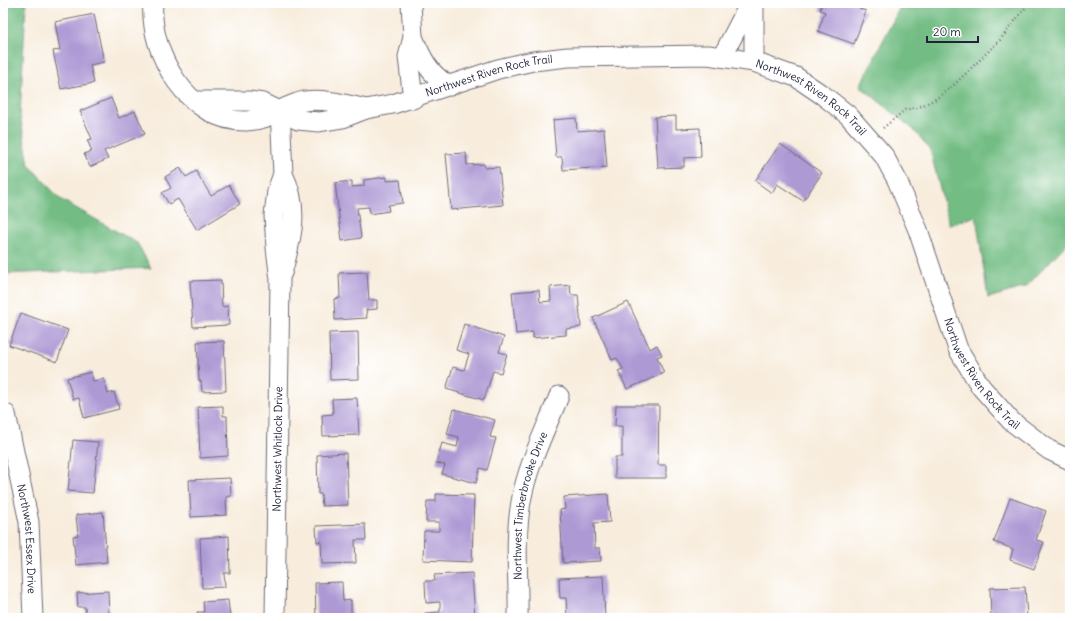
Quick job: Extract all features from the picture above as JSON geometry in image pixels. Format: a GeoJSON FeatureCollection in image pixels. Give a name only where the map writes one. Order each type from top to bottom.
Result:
{"type":"FeatureCollection","features":[{"type":"Feature","properties":{"kind":"street"},"geometry":{"type":"LineString","coordinates":[[153,3],[152,19],[155,36],[163,59],[179,85],[195,100],[216,115],[244,121],[263,120],[280,110]]}},
{"type":"Feature","properties":{"kind":"street"},"geometry":{"type":"LineString","coordinates":[[411,3],[413,37],[419,53],[430,71],[440,81],[450,86]]}},
{"type":"Feature","properties":{"kind":"street"},"geometry":{"type":"LineString","coordinates":[[722,57],[750,3]]}},
{"type":"Feature","properties":{"kind":"street"},"geometry":{"type":"LineString","coordinates":[[754,3],[754,62]]}},
{"type":"Feature","properties":{"kind":"street"},"geometry":{"type":"LineString","coordinates":[[413,37],[408,57],[413,99]]}},
{"type":"Feature","properties":{"kind":"street","name":"Northwest Riven Rock Trail"},"geometry":{"type":"LineString","coordinates":[[280,110],[298,120],[319,122],[343,118],[366,109],[413,99],[498,70],[533,61],[568,57],[684,54],[722,57],[754,62],[796,77],[848,115],[884,156],[897,180],[918,230],[958,349],[981,387],[1011,421],[1049,450],[1070,460]]}},
{"type":"Feature","properties":{"kind":"street","name":"Northwest Whitlock Drive"},"geometry":{"type":"LineString","coordinates":[[275,618],[280,280],[274,215],[277,191],[283,174],[280,110]]}},
{"type":"Feature","properties":{"kind":"street","name":"Northwest Timberbrooke Drive"},"geometry":{"type":"LineString","coordinates":[[518,618],[517,541],[521,502],[531,466],[559,396]]}},
{"type":"Feature","properties":{"kind":"street","name":"Northwest Essex Drive"},"geometry":{"type":"LineString","coordinates":[[6,414],[29,522],[32,618]]}},
{"type":"Feature","properties":{"kind":"path"},"geometry":{"type":"LineString","coordinates":[[869,138],[905,110],[936,100],[953,86],[1000,40],[1028,3]]}},
{"type":"Feature","properties":{"kind":"green space"},"geometry":{"type":"Polygon","coordinates":[[[3,3],[26,3],[20,116],[29,165],[60,199],[137,243],[151,268],[3,274],[3,3]]]}},
{"type":"Feature","properties":{"kind":"green space"},"geometry":{"type":"Polygon","coordinates":[[[902,3],[1070,3],[1070,240],[1026,287],[988,298],[976,216],[949,225],[930,149],[913,129],[860,86],[902,3]]]}},
{"type":"Feature","properties":{"kind":"building"},"geometry":{"type":"Polygon","coordinates":[[[822,3],[862,3],[859,9],[866,11],[854,44],[818,31],[825,12],[820,10],[822,3]]]}},
{"type":"Feature","properties":{"kind":"building"},"geometry":{"type":"Polygon","coordinates":[[[94,14],[104,62],[90,65],[94,83],[61,89],[53,51],[60,50],[55,22],[94,14]]]}},
{"type":"Feature","properties":{"kind":"building"},"geometry":{"type":"Polygon","coordinates":[[[111,98],[119,118],[135,111],[145,134],[104,151],[108,159],[90,167],[84,154],[92,151],[87,140],[92,139],[80,111],[111,98]]]}},
{"type":"Feature","properties":{"kind":"building"},"geometry":{"type":"Polygon","coordinates":[[[676,116],[676,129],[700,128],[701,157],[684,158],[684,167],[658,168],[655,117],[676,116]]]}},
{"type":"Feature","properties":{"kind":"building"},"geometry":{"type":"Polygon","coordinates":[[[576,118],[577,131],[604,129],[607,167],[563,170],[562,157],[556,157],[553,120],[576,118]]]}},
{"type":"Feature","properties":{"kind":"building"},"geometry":{"type":"Polygon","coordinates":[[[780,144],[822,173],[803,201],[777,184],[772,193],[755,181],[780,144]]]}},
{"type":"Feature","properties":{"kind":"building"},"geometry":{"type":"Polygon","coordinates":[[[466,153],[467,165],[484,164],[485,168],[499,167],[503,205],[451,210],[446,154],[466,153]]]}},
{"type":"Feature","properties":{"kind":"building"},"geometry":{"type":"Polygon","coordinates":[[[180,168],[186,177],[196,171],[211,196],[229,185],[240,204],[197,230],[178,199],[169,204],[162,193],[171,188],[165,177],[180,168]]]}},
{"type":"Feature","properties":{"kind":"building"},"geometry":{"type":"Polygon","coordinates":[[[387,177],[387,181],[400,180],[403,203],[388,205],[389,211],[370,214],[369,207],[357,208],[361,238],[342,241],[335,183],[352,181],[352,187],[364,186],[364,180],[387,177]]]}},
{"type":"Feature","properties":{"kind":"building"},"geometry":{"type":"Polygon","coordinates":[[[367,272],[369,300],[377,300],[377,309],[366,310],[367,318],[335,320],[334,299],[340,298],[339,273],[367,272]]]}},
{"type":"Feature","properties":{"kind":"building"},"geometry":{"type":"Polygon","coordinates":[[[221,280],[222,307],[228,306],[229,325],[193,327],[190,281],[221,280]]]}},
{"type":"Feature","properties":{"kind":"building"},"geometry":{"type":"Polygon","coordinates":[[[570,285],[571,295],[578,295],[581,327],[566,329],[566,335],[533,338],[533,332],[516,334],[512,292],[539,290],[540,302],[551,301],[550,287],[570,285]]]}},
{"type":"Feature","properties":{"kind":"building"},"geometry":{"type":"Polygon","coordinates":[[[628,302],[650,349],[657,345],[662,355],[657,357],[664,373],[627,389],[618,371],[623,369],[617,358],[612,360],[593,318],[628,302]]]}},
{"type":"Feature","properties":{"kind":"building"},"geometry":{"type":"Polygon","coordinates":[[[21,313],[68,330],[57,362],[9,345],[21,313]]]}},
{"type":"Feature","properties":{"kind":"building"},"geometry":{"type":"Polygon","coordinates":[[[464,324],[504,337],[499,352],[507,354],[501,373],[493,371],[484,400],[446,389],[453,367],[464,370],[469,354],[456,350],[464,324]]]}},
{"type":"Feature","properties":{"kind":"building"},"geometry":{"type":"Polygon","coordinates":[[[358,332],[359,379],[330,380],[329,333],[358,332]]]}},
{"type":"Feature","properties":{"kind":"building"},"geometry":{"type":"Polygon","coordinates":[[[224,341],[226,391],[202,392],[201,381],[199,381],[197,342],[224,341]]]}},
{"type":"Feature","properties":{"kind":"building"},"geometry":{"type":"Polygon","coordinates":[[[91,372],[93,381],[104,379],[108,394],[114,392],[119,409],[84,418],[79,398],[73,399],[67,378],[91,372]]]}},
{"type":"Feature","properties":{"kind":"building"},"geometry":{"type":"Polygon","coordinates":[[[357,398],[359,435],[323,436],[322,415],[333,414],[332,399],[357,398]]]}},
{"type":"Feature","properties":{"kind":"building"},"geometry":{"type":"Polygon","coordinates":[[[616,405],[659,405],[658,465],[666,465],[666,478],[615,478],[615,457],[622,457],[622,426],[615,426],[616,405]]]}},
{"type":"Feature","properties":{"kind":"building"},"geometry":{"type":"Polygon","coordinates":[[[223,406],[223,416],[227,416],[228,456],[200,458],[198,407],[223,406]]]}},
{"type":"Feature","properties":{"kind":"building"},"geometry":{"type":"Polygon","coordinates":[[[454,409],[495,420],[490,437],[496,438],[487,470],[480,468],[476,483],[442,474],[445,465],[436,463],[442,443],[457,447],[459,437],[447,434],[454,409]]]}},
{"type":"Feature","properties":{"kind":"building"},"geometry":{"type":"Polygon","coordinates":[[[73,440],[98,442],[93,493],[68,491],[73,440]]]}},
{"type":"Feature","properties":{"kind":"building"},"geometry":{"type":"Polygon","coordinates":[[[346,453],[348,505],[322,506],[321,494],[318,494],[317,455],[346,453]]]}},
{"type":"Feature","properties":{"kind":"building"},"geometry":{"type":"Polygon","coordinates":[[[230,478],[231,496],[226,497],[227,515],[191,517],[189,480],[230,478]]]}},
{"type":"Feature","properties":{"kind":"building"},"geometry":{"type":"Polygon","coordinates":[[[436,494],[474,495],[472,562],[423,560],[424,531],[439,531],[439,522],[426,522],[427,501],[436,501],[436,494]]]}},
{"type":"Feature","properties":{"kind":"building"},"geometry":{"type":"Polygon","coordinates":[[[608,494],[610,522],[594,523],[595,548],[600,548],[601,561],[563,563],[560,510],[565,509],[564,497],[608,494]]]}},
{"type":"Feature","properties":{"kind":"building"},"geometry":{"type":"Polygon","coordinates":[[[1010,498],[1046,511],[1036,540],[1044,542],[1034,569],[1010,560],[1013,549],[994,542],[1010,498]]]}},
{"type":"Feature","properties":{"kind":"building"},"geometry":{"type":"Polygon","coordinates":[[[103,512],[107,562],[76,565],[73,536],[78,535],[76,515],[103,512]]]}},
{"type":"Feature","properties":{"kind":"building"},"geometry":{"type":"Polygon","coordinates":[[[365,524],[366,540],[355,540],[356,563],[322,564],[321,542],[317,542],[316,526],[365,524]]]}},
{"type":"Feature","properties":{"kind":"building"},"geometry":{"type":"Polygon","coordinates":[[[229,536],[230,573],[224,573],[225,587],[202,588],[200,538],[229,536]]]}},
{"type":"Feature","properties":{"kind":"building"},"geometry":{"type":"Polygon","coordinates":[[[472,573],[475,618],[426,618],[425,613],[440,612],[440,602],[426,603],[425,581],[435,581],[434,575],[472,573]]]}},
{"type":"Feature","properties":{"kind":"building"},"geometry":{"type":"Polygon","coordinates":[[[603,576],[605,618],[567,618],[566,598],[560,598],[559,578],[603,576]]]}},
{"type":"Feature","properties":{"kind":"building"},"geometry":{"type":"Polygon","coordinates":[[[342,582],[343,601],[351,600],[351,618],[316,618],[315,583],[342,582]]]}},
{"type":"Feature","properties":{"kind":"building"},"geometry":{"type":"Polygon","coordinates":[[[1025,587],[1027,618],[991,618],[990,588],[1025,587]]]}},
{"type":"Feature","properties":{"kind":"building"},"geometry":{"type":"Polygon","coordinates":[[[108,591],[109,618],[86,618],[85,607],[78,607],[77,593],[108,591]]]}},
{"type":"Feature","properties":{"kind":"building"},"geometry":{"type":"Polygon","coordinates":[[[228,600],[230,618],[198,618],[197,612],[204,612],[203,602],[228,600]]]}}]}
